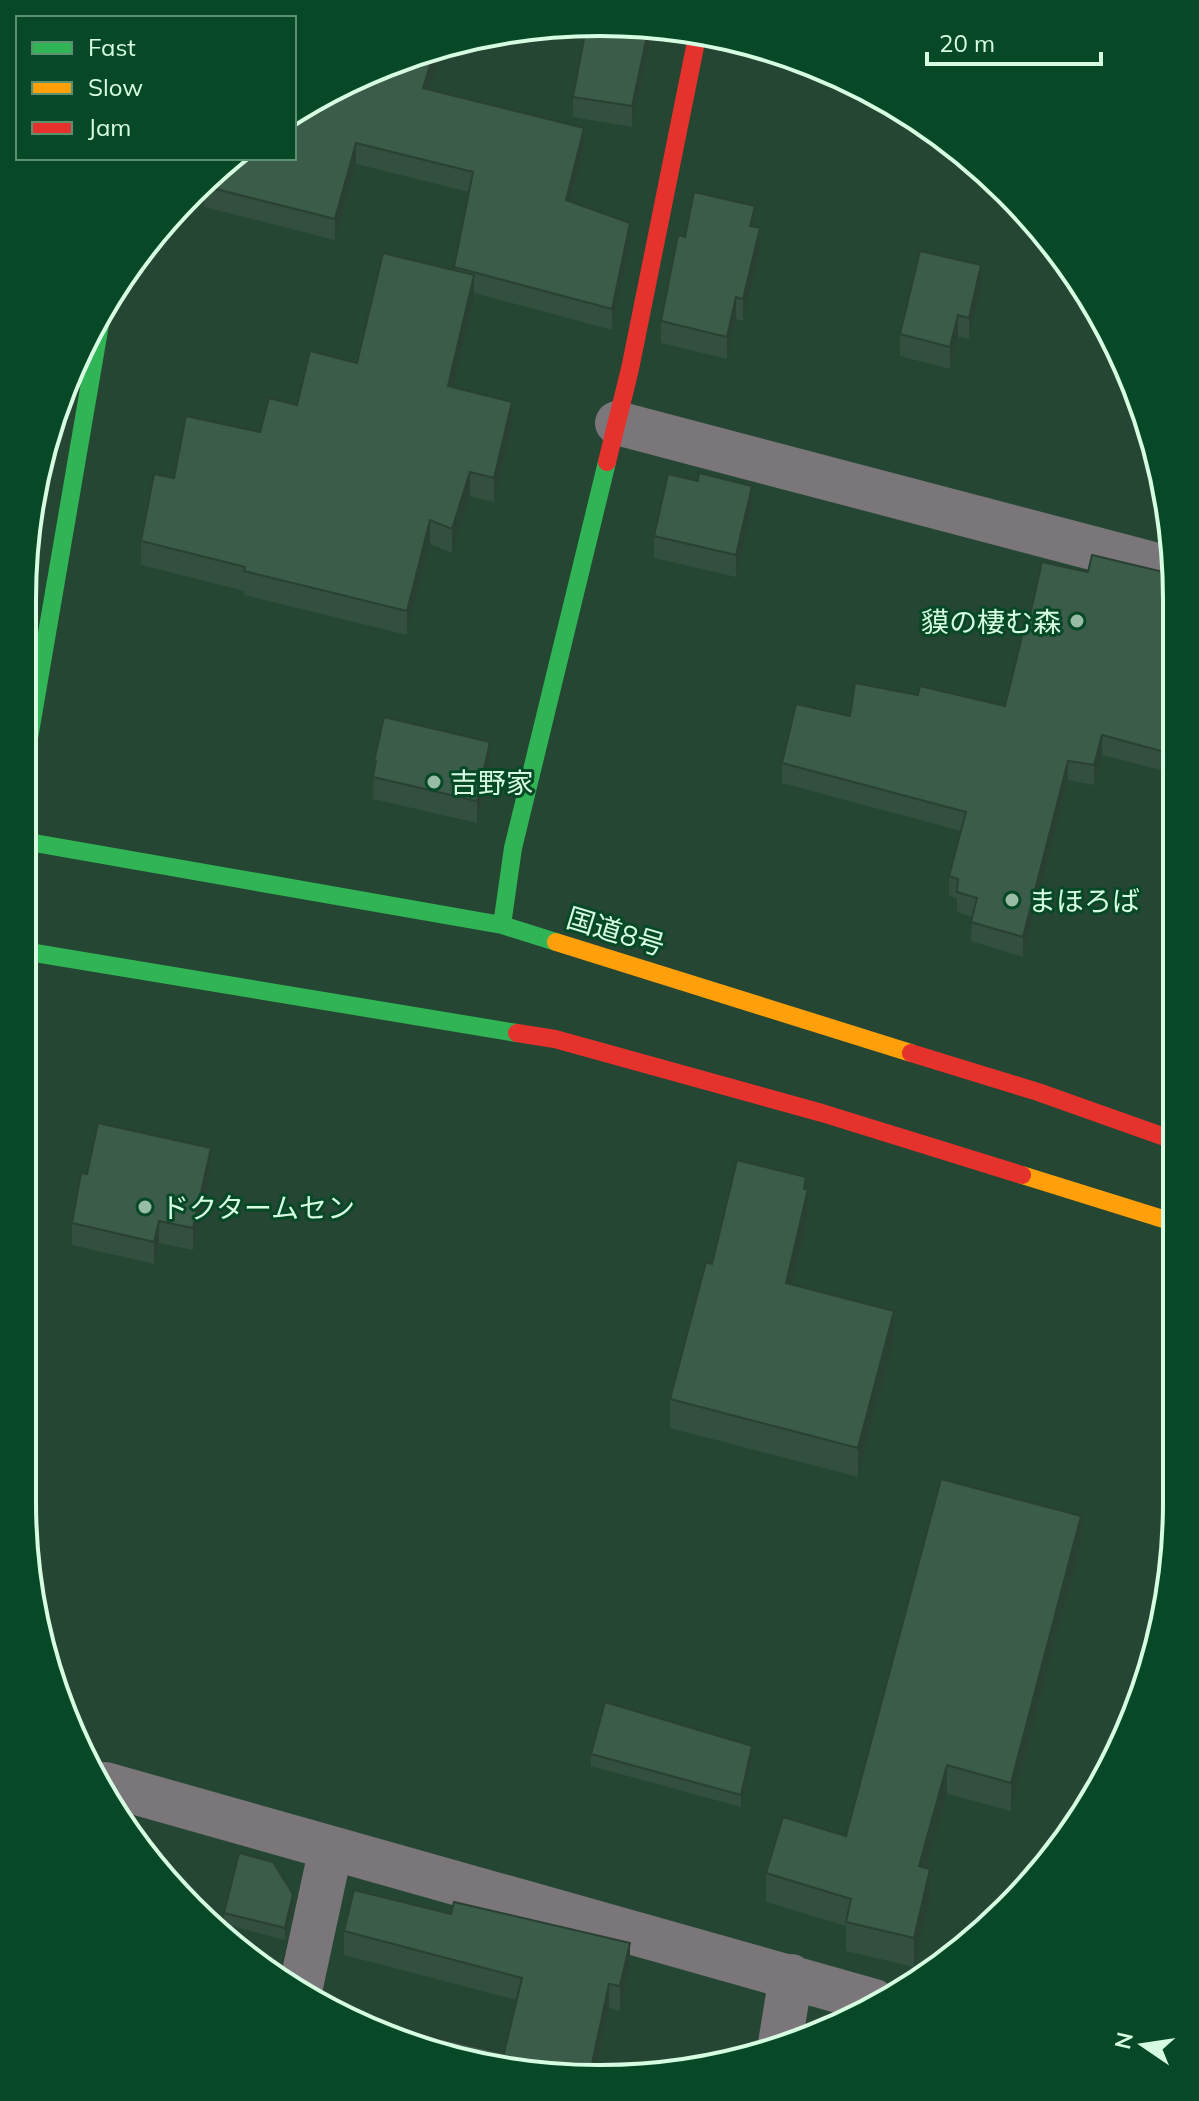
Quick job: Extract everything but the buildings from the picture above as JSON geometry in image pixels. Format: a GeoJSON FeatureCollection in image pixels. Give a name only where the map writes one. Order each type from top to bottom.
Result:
{"type":"FeatureCollection","features":[{"type":"Feature","properties":{"kind":"main road"},"geometry":{"type":"LineString","coordinates":[[502,925],[513,848],[617,423],[695,45]]}},
{"type":"Feature","properties":{"kind":"main road"},"geometry":{"type":"LineString","coordinates":[[36,697],[96,345]]}},
{"type":"Feature","properties":{"kind":"main road","name":"国道8号"},"geometry":{"type":"LineString","coordinates":[[36,843],[502,925],[1038,1092],[1163,1136]]}},
{"type":"Feature","properties":{"kind":"main road"},"geometry":{"type":"LineString","coordinates":[[36,953],[555,1039],[822,1113],[1163,1219]]}},
{"type":"Feature","properties":{"kind":"street"},"geometry":{"type":"LineString","coordinates":[[617,423],[1162,566]]}},
{"type":"Feature","properties":{"kind":"street"},"geometry":{"type":"LineString","coordinates":[[113,1786],[865,1998]]}},
{"type":"Feature","properties":{"kind":"street"},"geometry":{"type":"LineString","coordinates":[[302,1980],[331,1848]]}},
{"type":"Feature","properties":{"kind":"street"},"geometry":{"type":"LineString","coordinates":[[781,2035],[791,1976]]}},
{"type":"Feature","properties":{"kind":"traffic: fast"},"geometry":{"type":"LineString","coordinates":[[36,697],[96,345]]}},
{"type":"Feature","properties":{"kind":"traffic: fast"},"geometry":{"type":"LineString","coordinates":[[502,925],[513,848],[607,462]]}},
{"type":"Feature","properties":{"kind":"traffic: fast"},"geometry":{"type":"LineString","coordinates":[[36,843],[502,925],[556,942]]}},
{"type":"Feature","properties":{"kind":"traffic: fast"},"geometry":{"type":"LineString","coordinates":[[36,953],[517,1033]]}},
{"type":"Feature","properties":{"kind":"traffic: slow"},"geometry":{"type":"LineString","coordinates":[[556,942],[911,1053]]}},
{"type":"Feature","properties":{"kind":"traffic: slow"},"geometry":{"type":"LineString","coordinates":[[1022,1175],[1163,1219]]}},
{"type":"Feature","properties":{"kind":"traffic: jam"},"geometry":{"type":"LineString","coordinates":[[607,462],[630,369],[695,45]]}},
{"type":"Feature","properties":{"kind":"traffic: jam"},"geometry":{"type":"LineString","coordinates":[[517,1033],[555,1039],[822,1113],[1022,1175]]}},
{"type":"Feature","properties":{"kind":"traffic: jam"},"geometry":{"type":"LineString","coordinates":[[911,1053],[1038,1092],[1163,1136]]}},
{"type":"Feature","properties":{"kind":"place","name":"貘の棲む森"},"geometry":{"type":"Point","coordinates":[1077,621]}},
{"type":"Feature","properties":{"kind":"place","name":"吉野家"},"geometry":{"type":"Point","coordinates":[434,782]}},
{"type":"Feature","properties":{"kind":"place","name":"まほろば"},"geometry":{"type":"Point","coordinates":[1012,900]}},
{"type":"Feature","properties":{"kind":"place","name":"ドクタームセン"},"geometry":{"type":"Point","coordinates":[145,1207]}}]}
